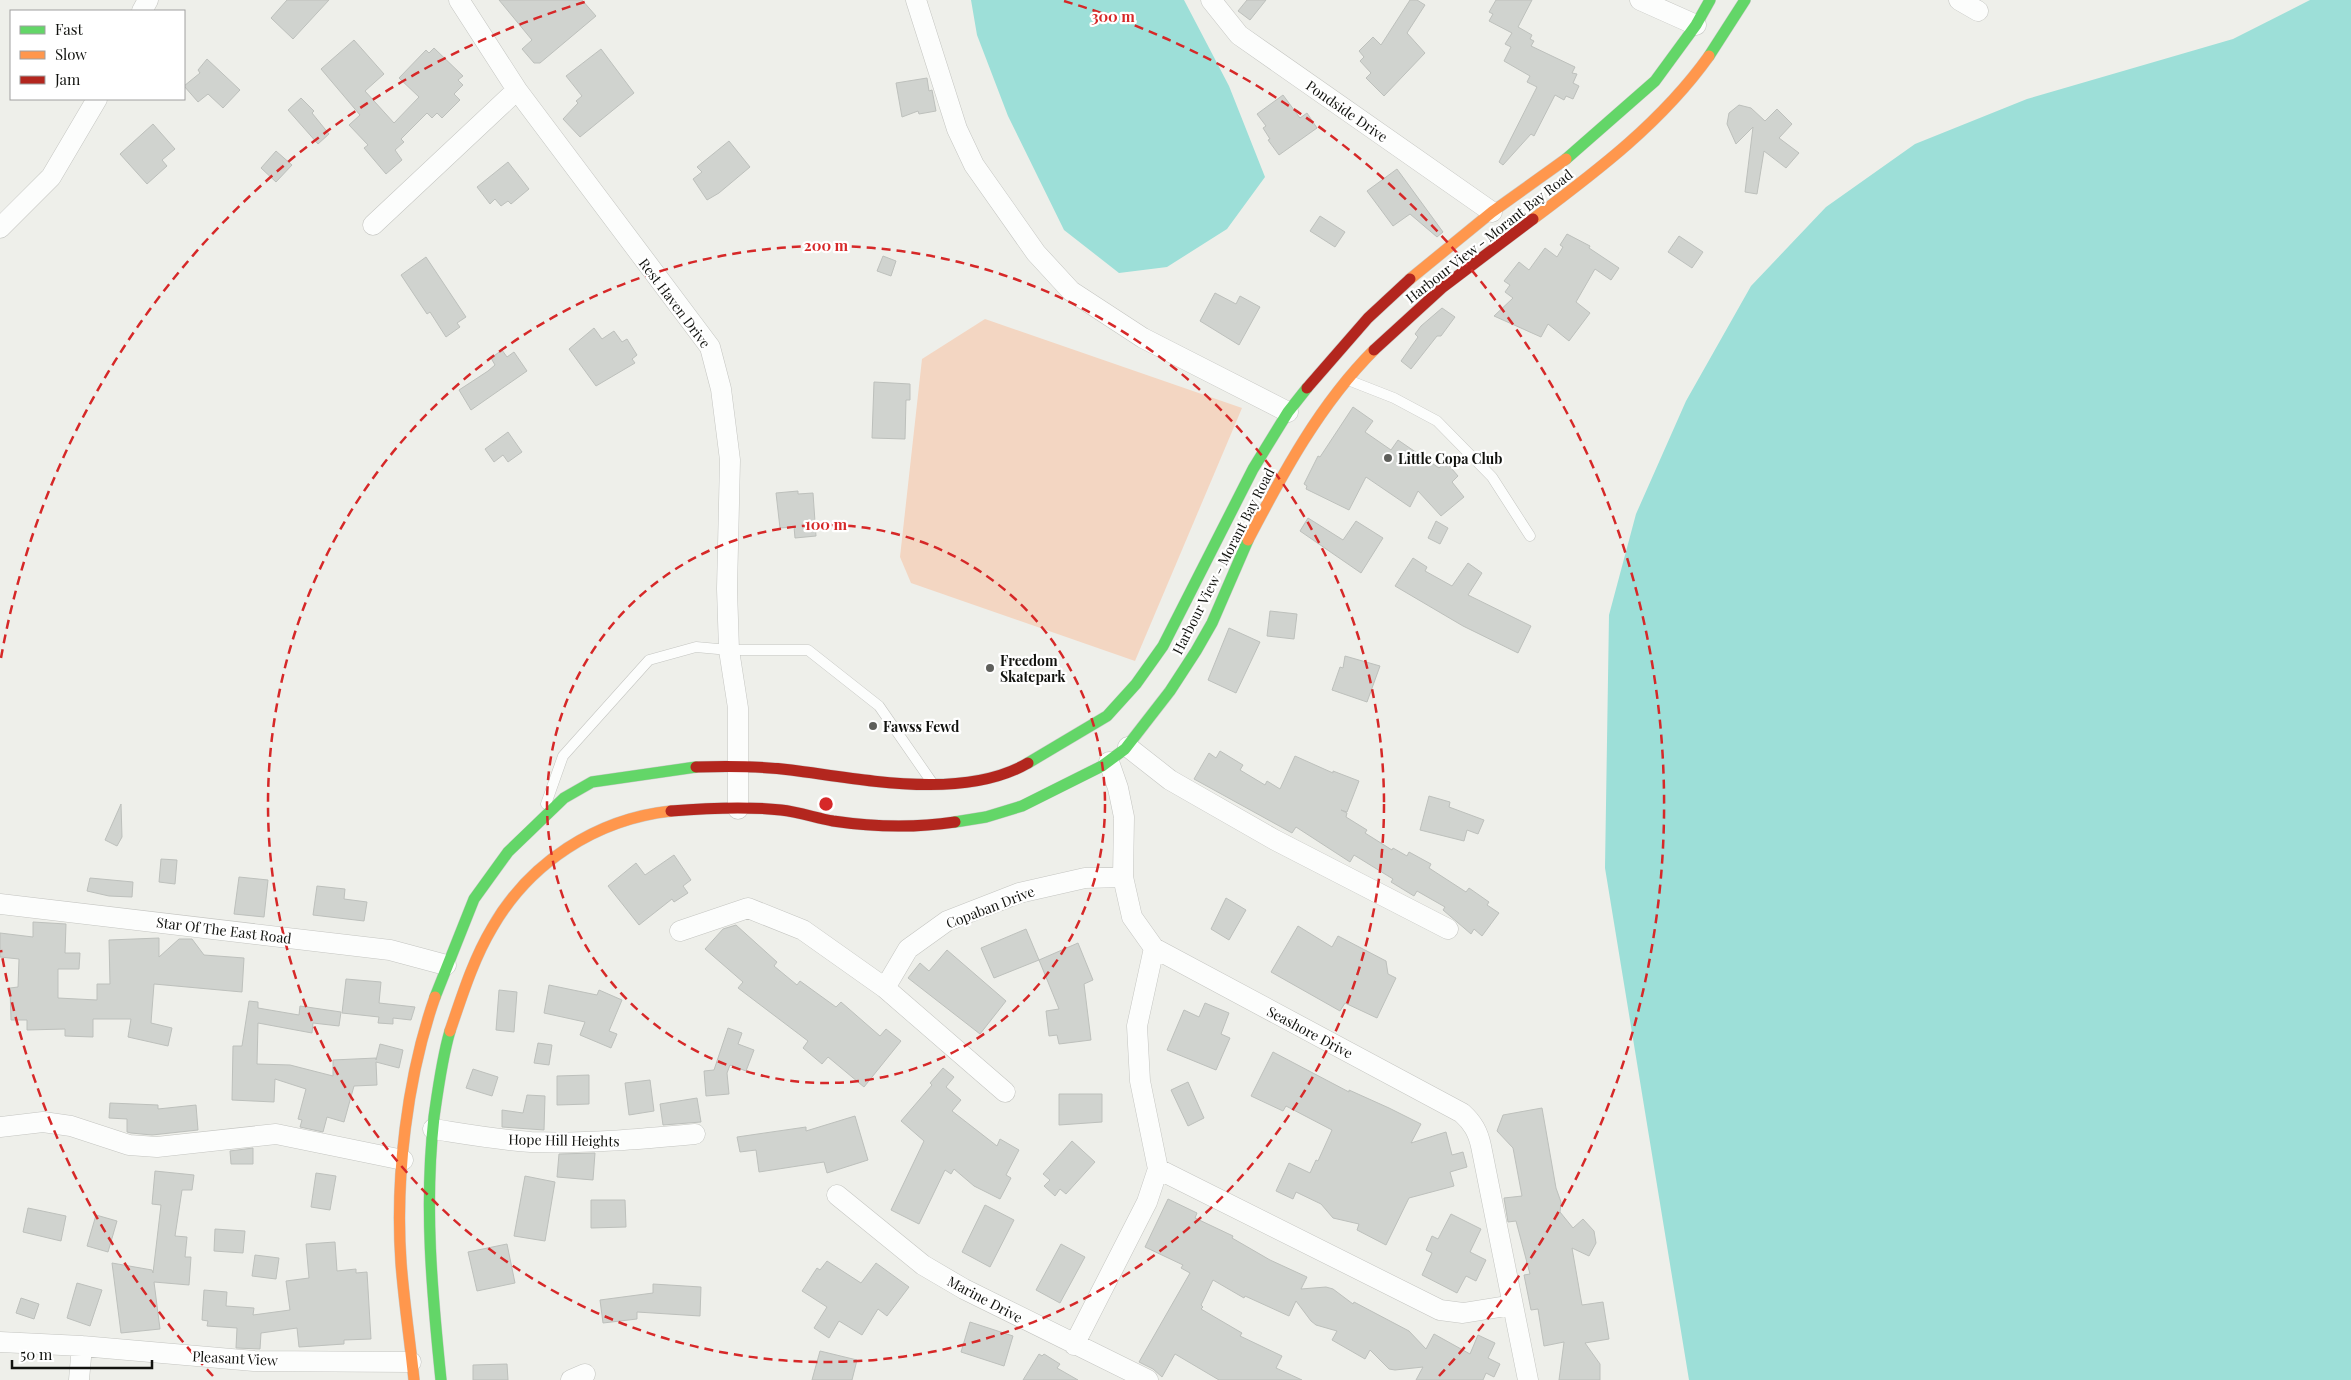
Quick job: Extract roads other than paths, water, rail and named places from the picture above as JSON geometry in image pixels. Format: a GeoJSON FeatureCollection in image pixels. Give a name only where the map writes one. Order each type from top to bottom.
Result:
{"type":"FeatureCollection","features":[{"type":"Feature","properties":{"kind":"highway","name":"Harbour View - Morant Bay Road"},"geometry":{"type":"LineString","coordinates":[[412,1371],[400,1262],[400,1213],[403,1160],[413,1076],[427,1020],[446,965],[474,899],[508,852],[564,798],[592,782],[694,768],[739,766],[791,770],[836,778],[934,785],[979,780],[1019,768],[1107,716],[1136,684],[1163,646],[1253,469],[1288,412],[1322,368],[1368,318],[1418,272],[1492,212],[1556,167],[1655,81],[1696,25],[1710,0]]}},
{"type":"Feature","properties":{"kind":"highway","name":"Harbour View - Morant Bay Road"},"geometry":{"type":"LineString","coordinates":[[441,1380],[434,1318],[428,1210],[436,1100],[453,1019],[472,967],[489,932],[510,898],[546,863],[581,839],[622,820],[665,812],[710,808],[789,811],[834,820],[898,826],[967,821],[1012,810],[1109,762],[1128,747],[1190,663],[1212,624],[1233,570],[1274,491],[1316,423],[1348,379],[1391,333],[1458,276],[1560,200],[1652,122],[1694,75],[1723,38],[1745,0]]}},
{"type":"Feature","properties":{"kind":"street","name":"Rest Haven Drive"},"geometry":{"type":"LineString","coordinates":[[459,0],[517,90],[710,348],[721,389],[730,460],[729,650],[738,708],[738,809]]}},
{"type":"Feature","properties":{"kind":"street"},"geometry":{"type":"LineString","coordinates":[[916,0],[958,129],[974,165],[1036,253],[1071,291],[1143,338],[1288,412]]}},
{"type":"Feature","properties":{"kind":"street","name":"Pondside Drive"},"geometry":{"type":"LineString","coordinates":[[1211,0],[1239,35],[1492,212]]}},
{"type":"Feature","properties":{"kind":"street"},"geometry":{"type":"LineString","coordinates":[[1640,0],[1696,25]]}},
{"type":"Feature","properties":{"kind":"street"},"geometry":{"type":"LineString","coordinates":[[1959,0],[1978,11]]}},
{"type":"Feature","properties":{"kind":"street"},"geometry":{"type":"LineString","coordinates":[[373,225],[517,90]]}},
{"type":"Feature","properties":{"kind":"street"},"geometry":{"type":"LineString","coordinates":[[0,228],[51,178],[96,100]]}},
{"type":"Feature","properties":{"kind":"street"},"geometry":{"type":"LineString","coordinates":[[1128,747],[1170,780],[1274,840],[1448,929]]}},
{"type":"Feature","properties":{"kind":"street","name":"Seashore Drive"},"geometry":{"type":"LineString","coordinates":[[1109,762],[1118,788],[1124,817],[1123,877],[1132,917],[1154,948],[1462,1113],[1472,1122],[1478,1132],[1528,1380]]}},
{"type":"Feature","properties":{"kind":"street","name":"Copaban Drive"},"geometry":{"type":"LineString","coordinates":[[885,988],[908,949],[947,921],[1019,893],[1085,878],[1123,877]]}},
{"type":"Feature","properties":{"kind":"street","name":"Star Of The East Road"},"geometry":{"type":"LineString","coordinates":[[0,904],[390,950],[446,965]]}},
{"type":"Feature","properties":{"kind":"street"},"geometry":{"type":"LineString","coordinates":[[680,931],[748,908],[803,930],[885,988],[1005,1092]]}},
{"type":"Feature","properties":{"kind":"street"},"geometry":{"type":"LineString","coordinates":[[1074,1345],[1147,1202],[1158,1169],[1140,1081],[1137,1026],[1154,948]]}},
{"type":"Feature","properties":{"kind":"street"},"geometry":{"type":"LineString","coordinates":[[0,1127],[43,1122],[71,1126],[129,1145],[157,1147],[276,1134],[403,1160]]}},
{"type":"Feature","properties":{"kind":"street","name":"Hope Hill Heights"},"geometry":{"type":"LineString","coordinates":[[433,1128],[486,1138],[531,1142],[633,1140],[695,1134]]}},
{"type":"Feature","properties":{"kind":"street"},"geometry":{"type":"LineString","coordinates":[[1158,1169],[1440,1310],[1463,1314],[1513,1305]]}},
{"type":"Feature","properties":{"kind":"street","name":"Marine Drive"},"geometry":{"type":"LineString","coordinates":[[837,1195],[923,1265],[964,1290],[1148,1380]]}},
{"type":"Feature","properties":{"kind":"street","name":"Pleasant View"},"geometry":{"type":"LineString","coordinates":[[0,1342],[82,1346],[254,1361],[412,1371]]}},
{"type":"Feature","properties":{"kind":"street"},"geometry":{"type":"LineString","coordinates":[[79,1380],[82,1346]]}},
{"type":"Feature","properties":{"kind":"lane"},"geometry":{"type":"LineString","coordinates":[[1348,379],[1394,398],[1437,421],[1492,477],[1530,536]]}},
{"type":"Feature","properties":{"kind":"lane"},"geometry":{"type":"LineString","coordinates":[[540,820],[563,756],[649,660],[696,647],[729,650],[808,650],[879,706],[934,785]]}},
{"type":"Feature","properties":{"kind":"water"},"geometry":{"type":"Polygon","coordinates":[[[971,0],[1184,0],[1229,86],[1265,177],[1227,229],[1167,267],[1119,273],[1064,230],[1008,116],[977,35],[971,0]]]}},
{"type":"Feature","properties":{"kind":"water"},"geometry":{"type":"Polygon","coordinates":[[[2310,0],[2351,0],[2351,1380],[1689,1380],[1605,868],[1609,615],[1636,514],[1686,401],[1751,286],[1826,207],[1915,144],[2027,99],[2233,39],[2310,0]]]}},
{"type":"Feature","properties":{"kind":"place","name":"Little Copa Club"},"geometry":{"type":"Point","coordinates":[1388,458]}},
{"type":"Feature","properties":{"kind":"place","name":"Freedom Skatepark"},"geometry":{"type":"Point","coordinates":[990,668]}},
{"type":"Feature","properties":{"kind":"place","name":"Fawss Fewd"},"geometry":{"type":"Point","coordinates":[873,726]}}]}
